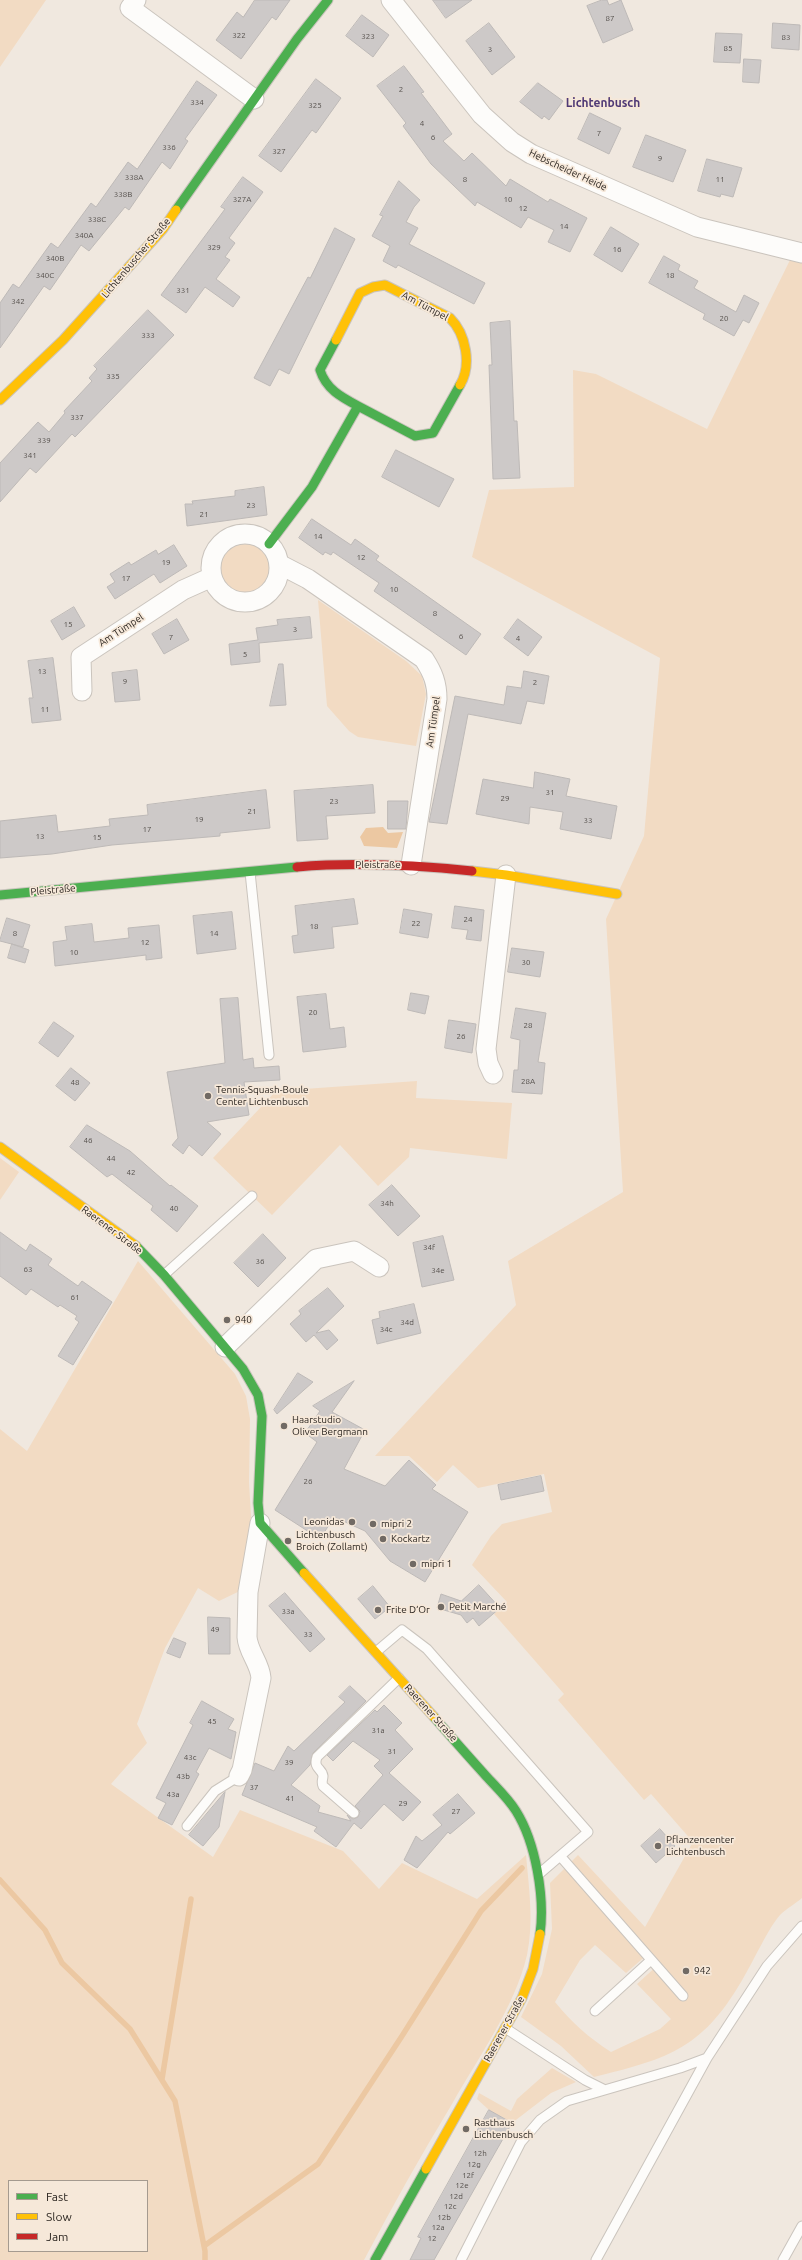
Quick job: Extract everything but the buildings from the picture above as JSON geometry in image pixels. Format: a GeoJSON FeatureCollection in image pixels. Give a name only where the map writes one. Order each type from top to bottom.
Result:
{"type":"FeatureCollection","features":[{"type":"Feature","properties":{"kind":"street"},"geometry":{"type":"LineString","coordinates":[[136,0],[130,8],[254,99]]}},
{"type":"Feature","properties":{"kind":"street","name":"Lichtenbuscher Straße"},"geometry":{"type":"LineString","coordinates":[[0,400],[63,340],[163,229],[296,39],[328,0]]}},
{"type":"Feature","properties":{"kind":"street","name":"Hebscheider Heide"},"geometry":{"type":"LineString","coordinates":[[391,0],[482,114],[512,142],[531,154],[697,227],[802,253]]}},
{"type":"Feature","properties":{"kind":"street","name":"Am Tümpel"},"geometry":{"type":"LineString","coordinates":[[385,285],[450,318],[458,326],[464,338],[466,375],[433,433],[415,436],[358,406],[330,390],[323,381],[320,370],[360,293],[373,287],[385,285]]}},
{"type":"Feature","properties":{"kind":"street"},"geometry":{"type":"LineString","coordinates":[[268,544],[312,487],[346,430],[358,406]]}},
{"type":"Feature","properties":{"kind":"street"},"geometry":{"type":"LineString","coordinates":[[239,535],[250,535],[260,538],[268,544],[276,554],[279,564],[278,576],[274,586],[257,600],[245,602],[234,601],[224,595],[216,587],[212,577],[211,566],[214,555],[220,546],[228,539],[239,535]]}},
{"type":"Feature","properties":{"kind":"street","name":"Am Tümpel"},"geometry":{"type":"LineString","coordinates":[[279,564],[308,579],[424,659],[434,675],[437,686],[437,699],[411,865]]}},
{"type":"Feature","properties":{"kind":"street","name":"Am Tümpel"},"geometry":{"type":"LineString","coordinates":[[82,690],[80,656],[183,590],[212,577]]}},
{"type":"Feature","properties":{"kind":"street","name":"Pleistraße"},"geometry":{"type":"LineString","coordinates":[[0,895],[322,865],[411,865],[506,875],[617,894]]}},
{"type":"Feature","properties":{"kind":"street"},"geometry":{"type":"LineString","coordinates":[[493,1074],[488,1063],[486,1050],[506,875]]}},
{"type":"Feature","properties":{"kind":"street","name":"Raerener Straße"},"geometry":{"type":"LineString","coordinates":[[0,1147],[136,1246],[164,1275],[243,1369],[258,1396],[262,1416],[258,1503],[260,1523],[248,1592],[247,1644],[260,1671],[261,1678],[242,1770],[238,1776]]}},
{"type":"Feature","properties":{"kind":"street"},"geometry":{"type":"LineString","coordinates":[[225,1347],[316,1259],[354,1251],[379,1267]]}},
{"type":"Feature","properties":{"kind":"street","name":"Raerener Straße"},"geometry":{"type":"LineString","coordinates":[[260,1523],[516,1811],[532,1848],[538,1875],[542,1922],[540,1944],[522,1998],[376,2260]]}},
{"type":"Feature","properties":{"kind":"lane"},"geometry":{"type":"LineString","coordinates":[[250,872],[269,1055]]}},
{"type":"Feature","properties":{"kind":"lane"},"geometry":{"type":"LineString","coordinates":[[164,1275],[252,1196]]}},
{"type":"Feature","properties":{"kind":"lane"},"geometry":{"type":"LineString","coordinates":[[376,1652],[402,1630],[427,1649],[588,1832],[561,1857],[538,1875]]}},
{"type":"Feature","properties":{"kind":"lane","name":"Raerener Straße"},"geometry":{"type":"LineString","coordinates":[[354,1813],[323,1786],[321,1782],[323,1777],[316,1762],[317,1757],[399,1678]]}},
{"type":"Feature","properties":{"kind":"lane"},"geometry":{"type":"LineString","coordinates":[[186,1826],[215,1791],[238,1776]]}},
{"type":"Feature","properties":{"kind":"lane"},"geometry":{"type":"LineString","coordinates":[[561,1857],[683,1996]]}},
{"type":"Feature","properties":{"kind":"lane"},"geometry":{"type":"LineString","coordinates":[[596,2260],[707,2058],[767,1966],[802,1926]]}},
{"type":"Feature","properties":{"kind":"lane"},"geometry":{"type":"LineString","coordinates":[[595,2011],[651,1960]]}},
{"type":"Feature","properties":{"kind":"lane"},"geometry":{"type":"LineString","coordinates":[[505,2028],[585,2080],[603,2089]]}},
{"type":"Feature","properties":{"kind":"lane"},"geometry":{"type":"LineString","coordinates":[[461,2260],[521,2142],[540,2120],[567,2101],[603,2089],[680,2068],[707,2058]]}},
{"type":"Feature","properties":{"kind":"lane"},"geometry":{"type":"LineString","coordinates":[[784,2260],[802,2226]]}},
{"type":"Feature","properties":{"kind":"shaded area"},"geometry":{"type":"Polygon","coordinates":[[[0,0],[46,0],[0,67],[0,0]]]}},
{"type":"Feature","properties":{"kind":"shaded area"},"geometry":{"type":"Polygon","coordinates":[[[790,260],[802,263],[802,1898],[782,1913],[776,1920],[730,2000],[715,2019],[700,2034],[665,2056],[594,2077],[561,2046],[521,2017],[542,1974],[552,1929],[550,1883],[578,1855],[645,1927],[693,1842],[651,1794],[644,1800],[558,1700],[564,1694],[494,1614],[507,1602],[472,1565],[491,1536],[502,1524],[552,1512],[544,1474],[478,1488],[453,1465],[437,1482],[409,1456],[375,1456],[516,1305],[508,1261],[623,1192],[606,919],[644,836],[660,658],[472,557],[489,490],[574,487],[573,370],[596,374],[707,429],[790,260]],[[595,1945],[580,1960],[555,2002],[581,2029],[611,2052],[660,2029],[671,2019],[637,1984],[659,1964],[649,1953],[626,1973],[595,1945]]]}},
{"type":"Feature","properties":{"kind":"shaded area"},"geometry":{"type":"Polygon","coordinates":[[[240,543],[250,543],[263,550],[270,563],[270,573],[263,586],[250,593],[240,593],[231,589],[224,582],[220,573],[220,563],[224,554],[231,547],[240,543]]]}},
{"type":"Feature","properties":{"kind":"shaded area"},"geometry":{"type":"Polygon","coordinates":[[[318,600],[406,661],[422,676],[426,694],[416,746],[358,737],[349,731],[327,706],[318,600]]]}},
{"type":"Feature","properties":{"kind":"shaded area"},"geometry":{"type":"Polygon","coordinates":[[[383,827],[388,833],[403,832],[397,848],[364,846],[360,837],[366,828],[383,827]]]}},
{"type":"Feature","properties":{"kind":"shaded area"},"geometry":{"type":"Polygon","coordinates":[[[417,1081],[416,1098],[512,1103],[507,1159],[410,1148],[409,1157],[378,1186],[340,1145],[272,1215],[213,1158],[276,1091],[417,1081]]]}},
{"type":"Feature","properties":{"kind":"shaded area"},"geometry":{"type":"Polygon","coordinates":[[[0,1158],[19,1172],[0,1200],[0,1158]]]}},
{"type":"Feature","properties":{"kind":"shaded area"},"geometry":{"type":"Polygon","coordinates":[[[138,1261],[235,1374],[246,1396],[250,1419],[249,1482],[252,1534],[244,1589],[219,1601],[198,1588],[165,1648],[137,1724],[147,1743],[111,1784],[213,1857],[240,1810],[343,1851],[379,1889],[402,1863],[477,1899],[526,1855],[531,1918],[529,1943],[527,1955],[514,1994],[495,2032],[418,2162],[364,2260],[0,2260],[0,1429],[27,1451],[138,1261]]]}},
{"type":"Feature","properties":{"kind":"shaded area"},"geometry":{"type":"Polygon","coordinates":[[[552,2068],[576,2082],[551,2093],[512,2123],[489,2110],[477,2099],[479,2093],[511,2111],[517,2099],[552,2068]]]}},
{"type":"Feature","properties":{"kind":"waterway"},"geometry":{"type":"LineString","coordinates":[[204,2246],[318,2164],[402,2036],[481,1911],[522,1868]]}},
{"type":"Feature","properties":{"kind":"waterway"},"geometry":{"type":"LineString","coordinates":[[0,1880],[45,1930],[62,1963],[130,2029],[175,2101],[205,2251],[205,2260]]}},
{"type":"Feature","properties":{"kind":"waterway"},"geometry":{"type":"LineString","coordinates":[[162,2079],[191,1899]]}},
{"type":"Feature","properties":{"kind":"traffic: fast"},"geometry":{"type":"LineString","coordinates":[[176,210],[297,39],[328,0]]}},
{"type":"Feature","properties":{"kind":"traffic: fast"},"geometry":{"type":"LineString","coordinates":[[336,340],[320,370],[326,382],[335,392],[358,406]]}},
{"type":"Feature","properties":{"kind":"traffic: fast"},"geometry":{"type":"LineString","coordinates":[[269,544],[312,487],[358,406],[415,436],[433,433],[460,385]]}},
{"type":"Feature","properties":{"kind":"traffic: fast"},"geometry":{"type":"LineString","coordinates":[[0,895],[297,867]]}},
{"type":"Feature","properties":{"kind":"traffic: fast"},"geometry":{"type":"LineString","coordinates":[[136,1246],[164,1275],[243,1369],[258,1395],[262,1416],[258,1503],[260,1523],[304,1573]]}},
{"type":"Feature","properties":{"kind":"traffic: fast"},"geometry":{"type":"LineString","coordinates":[[434,1717],[506,1797],[523,1824],[534,1854],[540,1888],[540,1934]]}},
{"type":"Feature","properties":{"kind":"traffic: fast"},"geometry":{"type":"LineString","coordinates":[[375,2260],[426,2169]]}},
{"type":"Feature","properties":{"kind":"traffic: slow"},"geometry":{"type":"LineString","coordinates":[[0,400],[63,340],[163,229],[176,210]]}},
{"type":"Feature","properties":{"kind":"traffic: slow"},"geometry":{"type":"LineString","coordinates":[[336,340],[360,293],[373,287],[385,285],[450,318],[456,325],[466,350],[466,368],[460,385]]}},
{"type":"Feature","properties":{"kind":"traffic: slow"},"geometry":{"type":"LineString","coordinates":[[472,871],[506,875],[617,894]]}},
{"type":"Feature","properties":{"kind":"traffic: slow"},"geometry":{"type":"LineString","coordinates":[[0,1147],[136,1246]]}},
{"type":"Feature","properties":{"kind":"traffic: slow"},"geometry":{"type":"LineString","coordinates":[[304,1573],[434,1717]]}},
{"type":"Feature","properties":{"kind":"traffic: slow"},"geometry":{"type":"LineString","coordinates":[[426,2169],[522,1998],[533,1969],[540,1934]]}},
{"type":"Feature","properties":{"kind":"traffic: jam"},"geometry":{"type":"LineString","coordinates":[[297,867],[319,865],[385,865],[472,871]]}},
{"type":"Feature","properties":{"kind":"place","name":"Tennis-Squash-Boule Center Lichtenbusch"},"geometry":{"type":"Point","coordinates":[208,1096]}},
{"type":"Feature","properties":{"kind":"place","name":"940"},"geometry":{"type":"Point","coordinates":[227,1320]}},
{"type":"Feature","properties":{"kind":"place","name":"Haarstudio Oliver Bergmann"},"geometry":{"type":"Point","coordinates":[284,1426]}},
{"type":"Feature","properties":{"kind":"place","name":"Leonidas"},"geometry":{"type":"Point","coordinates":[352,1522]}},
{"type":"Feature","properties":{"kind":"place","name":"mipri 2"},"geometry":{"type":"Point","coordinates":[373,1524]}},
{"type":"Feature","properties":{"kind":"place","name":"Kockartz"},"geometry":{"type":"Point","coordinates":[383,1539]}},
{"type":"Feature","properties":{"kind":"place","name":"Lichtenbusch Broich (Zollamt)"},"geometry":{"type":"Point","coordinates":[288,1541]}},
{"type":"Feature","properties":{"kind":"place","name":"mipri 1"},"geometry":{"type":"Point","coordinates":[413,1564]}},
{"type":"Feature","properties":{"kind":"place","name":"Petit Marché"},"geometry":{"type":"Point","coordinates":[441,1607]}},
{"type":"Feature","properties":{"kind":"place","name":"Frite D‘Or"},"geometry":{"type":"Point","coordinates":[378,1610]}},
{"type":"Feature","properties":{"kind":"place","name":"Pflanzencenter Lichtenbusch"},"geometry":{"type":"Point","coordinates":[658,1846]}},
{"type":"Feature","properties":{"kind":"place","name":"942"},"geometry":{"type":"Point","coordinates":[686,1971]}},
{"type":"Feature","properties":{"kind":"place","name":"Rasthaus Lichtenbusch"},"geometry":{"type":"Point","coordinates":[466,2129]}},
{"type":"Feature","properties":{"kind":"district","name":"Lichtenbusch"},"geometry":{"type":"Point","coordinates":[603,103]}}]}
